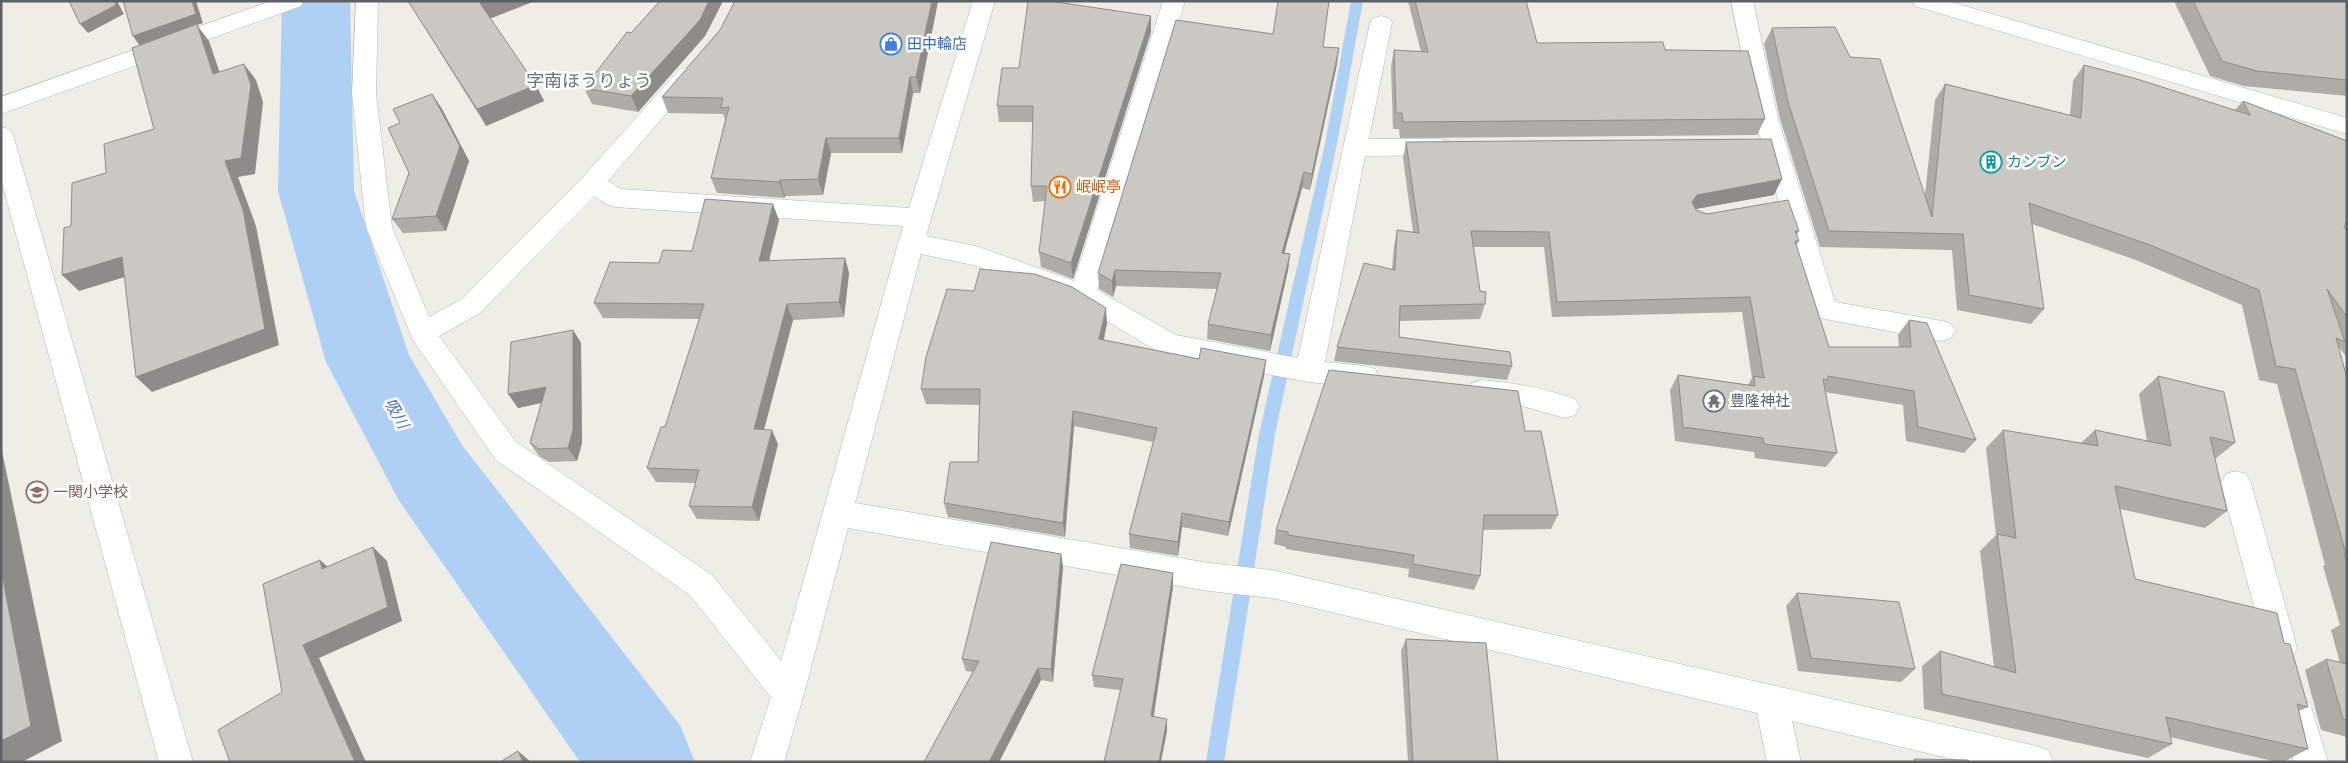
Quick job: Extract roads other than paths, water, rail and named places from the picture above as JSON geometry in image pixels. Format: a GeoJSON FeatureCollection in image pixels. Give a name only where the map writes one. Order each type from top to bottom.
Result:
{"type":"FeatureCollection","features":[{"type":"Feature","properties":{"kind":"street"},"geometry":{"type":"LineString","coordinates":[[1,106],[293,1]]}},
{"type":"Feature","properties":{"kind":"street"},"geometry":{"type":"LineString","coordinates":[[367,1],[364,94],[379,227],[422,333],[506,451],[701,585],[788,694]]}},
{"type":"Feature","properties":{"kind":"street"},"geometry":{"type":"LineString","coordinates":[[767,762],[788,694],[914,231],[984,1]]}},
{"type":"Feature","properties":{"kind":"street"},"geometry":{"type":"LineString","coordinates":[[1083,294],[1174,1]]}},
{"type":"Feature","properties":{"kind":"street"},"geometry":{"type":"LineString","coordinates":[[1742,1],[1764,145],[1791,202],[1824,310],[1942,331]]}},
{"type":"Feature","properties":{"kind":"street"},"geometry":{"type":"LineString","coordinates":[[1923,1],[2347,126]]}},
{"type":"Feature","properties":{"kind":"street"},"geometry":{"type":"LineString","coordinates":[[1309,371],[1381,23]]}},
{"type":"Feature","properties":{"kind":"street"},"geometry":{"type":"LineString","coordinates":[[422,333],[472,306],[594,182],[704,54]]}},
{"type":"Feature","properties":{"kind":"street"},"geometry":{"type":"LineString","coordinates":[[1,135],[176,762]]}},
{"type":"Feature","properties":{"kind":"street"},"geometry":{"type":"LineString","coordinates":[[1355,148],[1464,147]]}},
{"type":"Feature","properties":{"kind":"street"},"geometry":{"type":"LineString","coordinates":[[594,182],[615,198],[882,214],[914,231],[976,256],[1083,294],[1170,344],[1309,371],[1386,380]]}},
{"type":"Feature","properties":{"kind":"street"},"geometry":{"type":"LineString","coordinates":[[1763,207],[1791,202]]}},
{"type":"Feature","properties":{"kind":"street"},"geometry":{"type":"LineString","coordinates":[[1454,388],[1522,395],[1565,407]]}},
{"type":"Feature","properties":{"kind":"street"},"geometry":{"type":"LineString","coordinates":[[2236,483],[2311,762]]}},
{"type":"Feature","properties":{"kind":"street"},"geometry":{"type":"LineString","coordinates":[[836,513],[1209,577],[1272,584],[1771,700],[1988,756],[2036,762]]}},
{"type":"Feature","properties":{"kind":"street"},"geometry":{"type":"LineString","coordinates":[[1771,700],[1784,762]]}},
{"type":"Feature","properties":{"kind":"waterway","name":"吸川"},"geometry":{"type":"LineString","coordinates":[[316,1],[316,191],[369,362],[430,472],[643,762]]}},
{"type":"Feature","properties":{"kind":"waterway"},"geometry":{"type":"LineString","coordinates":[[1215,762],[1267,434],[1331,144],[1357,1]]}},
{"type":"Feature","properties":{"kind":"place","name":"田中輪店"},"geometry":{"type":"Point","coordinates":[891,44]}},
{"type":"Feature","properties":{"kind":"place","name":"カンブン"},"geometry":{"type":"Point","coordinates":[1991,162]}},
{"type":"Feature","properties":{"kind":"place","name":"岷岷亭"},"geometry":{"type":"Point","coordinates":[1060,187]}},
{"type":"Feature","properties":{"kind":"place","name":"豊隆神社"},"geometry":{"type":"Point","coordinates":[1714,401]}},
{"type":"Feature","properties":{"kind":"place","name":"一関小学校"},"geometry":{"type":"Point","coordinates":[37,492]}},
{"type":"Feature","properties":{"kind":"district","name":"字南ほうりょう"},"geometry":{"type":"Point","coordinates":[589,81]}}]}
